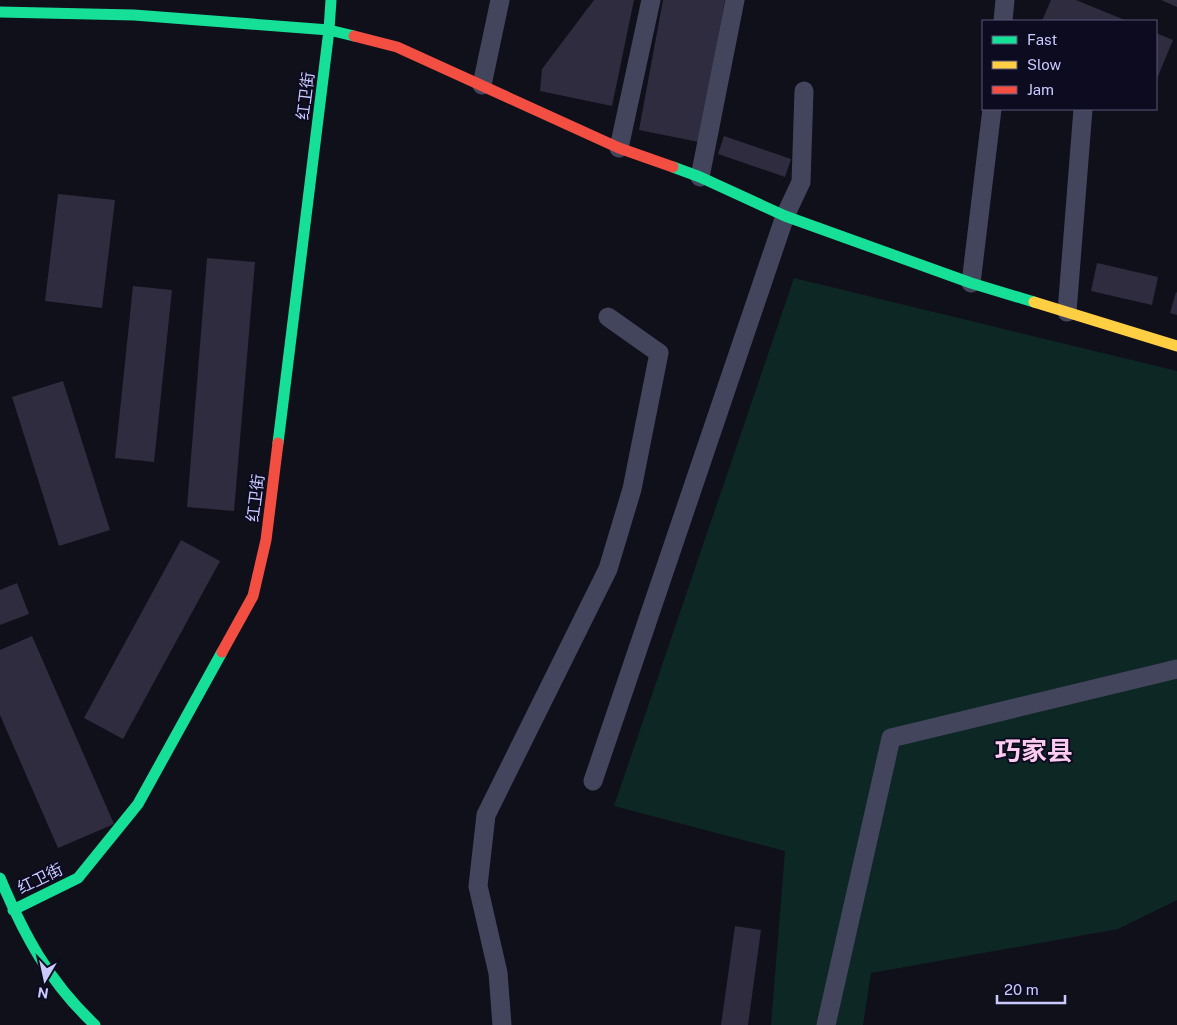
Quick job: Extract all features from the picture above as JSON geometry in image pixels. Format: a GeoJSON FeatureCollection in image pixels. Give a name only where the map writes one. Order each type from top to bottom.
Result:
{"type":"FeatureCollection","features":[{"type":"Feature","properties":{"kind":"street","name":"红卫街"},"geometry":{"type":"LineString","coordinates":[[13,910],[78,878],[138,804],[253,596],[266,540],[330,30],[331,0]]}},
{"type":"Feature","properties":{"kind":"street"},"geometry":{"type":"LineString","coordinates":[[482,85],[500,0]]}},
{"type":"Feature","properties":{"kind":"street"},"geometry":{"type":"LineString","coordinates":[[620,148],[651,0]]}},
{"type":"Feature","properties":{"kind":"street"},"geometry":{"type":"LineString","coordinates":[[700,177],[735,0]]}},
{"type":"Feature","properties":{"kind":"street"},"geometry":{"type":"LineString","coordinates":[[1003,20],[1005,0]]}},
{"type":"Feature","properties":{"kind":"street"},"geometry":{"type":"LineString","coordinates":[[0,12],[135,8],[330,30],[397,47],[620,148],[700,177],[785,216],[971,282],[1177,346]]}},
{"type":"Feature","properties":{"kind":"street"},"geometry":{"type":"LineString","coordinates":[[593,780],[785,216],[801,182],[804,92]]}},
{"type":"Feature","properties":{"kind":"street"},"geometry":{"type":"LineString","coordinates":[[971,282],[992,110]]}},
{"type":"Feature","properties":{"kind":"street"},"geometry":{"type":"LineString","coordinates":[[1067,312],[1083,110]]}},
{"type":"Feature","properties":{"kind":"street"},"geometry":{"type":"LineString","coordinates":[[502,1025],[498,973],[478,886],[486,815],[608,569],[632,489],[659,353],[608,317]]}},
{"type":"Feature","properties":{"kind":"street"},"geometry":{"type":"LineString","coordinates":[[826,1025],[891,738],[1177,669]]}},
{"type":"Feature","properties":{"kind":"street"},"geometry":{"type":"LineString","coordinates":[[0,878],[13,910],[36,955],[53,979],[95,1025]]}},
{"type":"Feature","properties":{"kind":"green space"},"geometry":{"type":"Polygon","coordinates":[[[794,278],[1177,371],[1177,900],[1118,929],[871,973],[863,1025],[771,1025],[785,851],[614,806],[794,278]]]}},
{"type":"Feature","properties":{"kind":"building"},"geometry":{"type":"Polygon","coordinates":[[[594,0],[634,0],[612,106],[540,91],[542,69],[594,0]]]}},
{"type":"Feature","properties":{"kind":"building"},"geometry":{"type":"Polygon","coordinates":[[[663,0],[725,0],[699,142],[639,130],[663,0]]]}},
{"type":"Feature","properties":{"kind":"building"},"geometry":{"type":"Polygon","coordinates":[[[1051,0],[1076,0],[1125,20],[1042,20],[1051,0]]]}},
{"type":"Feature","properties":{"kind":"building"},"geometry":{"type":"Polygon","coordinates":[[[1161,0],[1177,0],[1177,7],[1161,0]]]}},
{"type":"Feature","properties":{"kind":"building"},"geometry":{"type":"Polygon","coordinates":[[[1157,33],[1173,40],[1157,79],[1157,33]]]}},
{"type":"Feature","properties":{"kind":"building"},"geometry":{"type":"Polygon","coordinates":[[[724,136],[791,159],[785,177],[718,154],[724,136]]]}},
{"type":"Feature","properties":{"kind":"building"},"geometry":{"type":"Polygon","coordinates":[[[58,194],[115,200],[102,308],[45,301],[58,194]]]}},
{"type":"Feature","properties":{"kind":"building"},"geometry":{"type":"Polygon","coordinates":[[[207,258],[255,262],[234,511],[187,507],[207,258]]]}},
{"type":"Feature","properties":{"kind":"building"},"geometry":{"type":"Polygon","coordinates":[[[1097,263],[1158,277],[1152,305],[1091,291],[1097,263]]]}},
{"type":"Feature","properties":{"kind":"building"},"geometry":{"type":"Polygon","coordinates":[[[133,286],[172,290],[154,462],[115,458],[133,286]]]}},
{"type":"Feature","properties":{"kind":"building"},"geometry":{"type":"Polygon","coordinates":[[[1177,293],[1177,315],[1170,313],[1177,293]]]}},
{"type":"Feature","properties":{"kind":"building"},"geometry":{"type":"Polygon","coordinates":[[[63,381],[110,530],[59,546],[12,397],[63,381]]]}},
{"type":"Feature","properties":{"kind":"building"},"geometry":{"type":"Polygon","coordinates":[[[181,540],[220,561],[123,739],[84,718],[181,540]]]}},
{"type":"Feature","properties":{"kind":"building"},"geometry":{"type":"Polygon","coordinates":[[[17,583],[29,614],[0,625],[0,590],[17,583]]]}},
{"type":"Feature","properties":{"kind":"building"},"geometry":{"type":"Polygon","coordinates":[[[32,636],[114,824],[58,848],[0,715],[0,650],[32,636]]]}},
{"type":"Feature","properties":{"kind":"building"},"geometry":{"type":"Polygon","coordinates":[[[735,926],[761,930],[748,1025],[721,1025],[735,926]]]}},
{"type":"Feature","properties":{"kind":"traffic: fast"},"geometry":{"type":"LineString","coordinates":[[278,443],[329,30],[331,0]]}},
{"type":"Feature","properties":{"kind":"traffic: fast"},"geometry":{"type":"LineString","coordinates":[[0,12],[134,15],[329,30],[354,36]]}},
{"type":"Feature","properties":{"kind":"traffic: fast"},"geometry":{"type":"LineString","coordinates":[[673,167],[700,177],[785,216],[971,283],[1034,302]]}},
{"type":"Feature","properties":{"kind":"traffic: fast"},"geometry":{"type":"LineString","coordinates":[[13,910],[78,878],[138,804],[222,652]]}},
{"type":"Feature","properties":{"kind":"traffic: fast"},"geometry":{"type":"LineString","coordinates":[[0,878],[18,919],[39,957],[64,992],[95,1025]]}},
{"type":"Feature","properties":{"kind":"traffic: slow"},"geometry":{"type":"LineString","coordinates":[[1034,302],[1177,346]]}},
{"type":"Feature","properties":{"kind":"traffic: jam"},"geometry":{"type":"LineString","coordinates":[[354,36],[397,47],[619,148],[673,167]]}},
{"type":"Feature","properties":{"kind":"traffic: jam"},"geometry":{"type":"LineString","coordinates":[[222,652],[253,596],[266,540],[278,443]]}},
{"type":"Feature","properties":{"kind":"district","name":"巧家县"},"geometry":{"type":"Point","coordinates":[1034,751]}}]}
